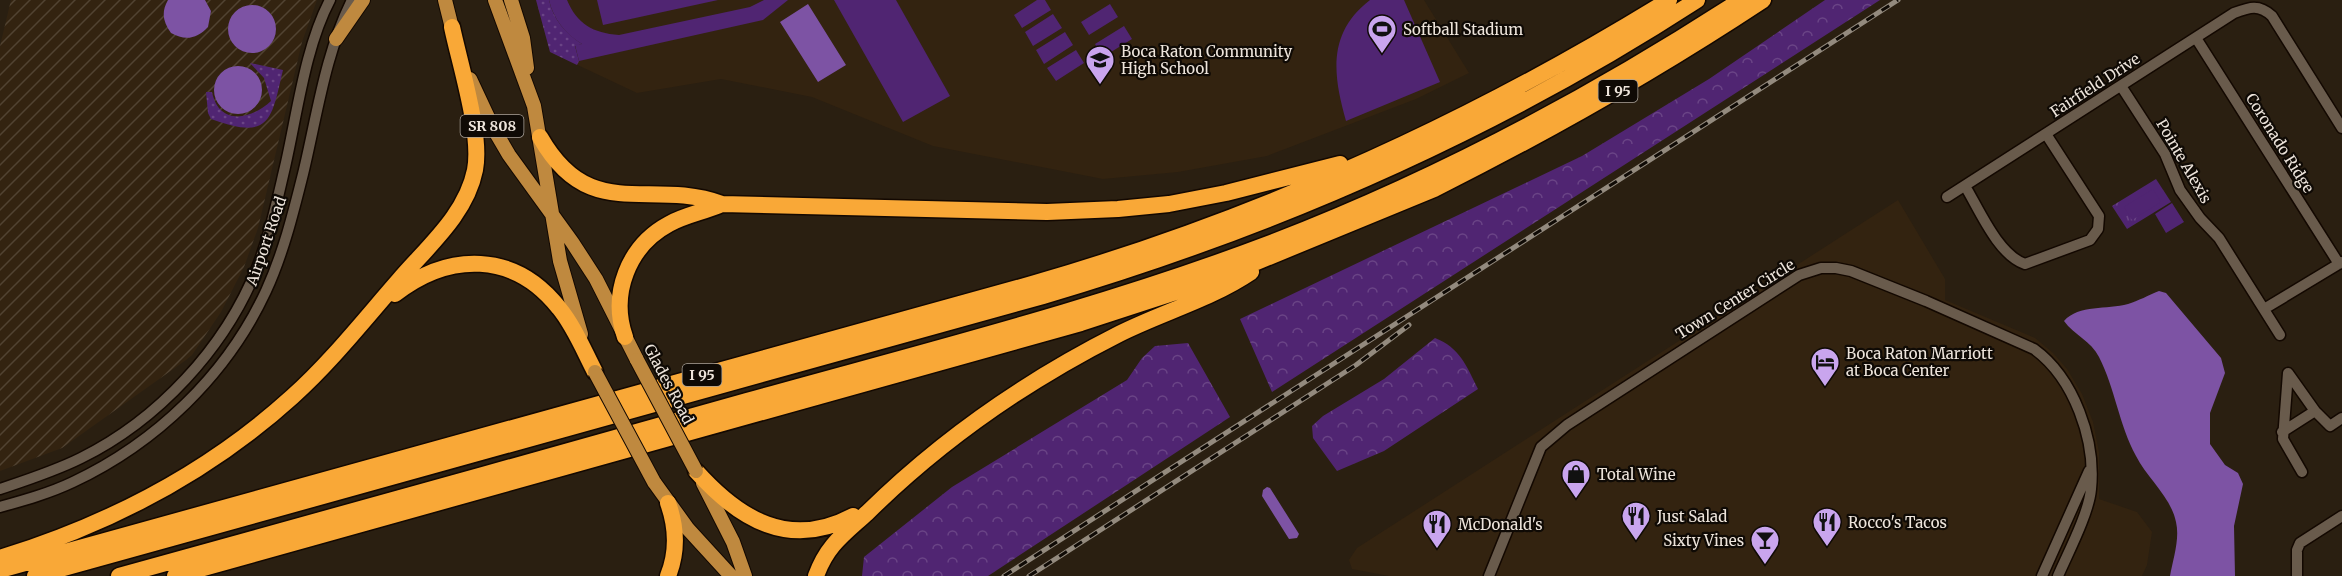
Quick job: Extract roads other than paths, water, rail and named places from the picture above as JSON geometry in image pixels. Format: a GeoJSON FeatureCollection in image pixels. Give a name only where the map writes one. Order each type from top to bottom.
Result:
{"type":"FeatureCollection","features":[{"type":"Feature","properties":{"kind":"highway","name":"I 95"},"geometry":{"type":"LineString","coordinates":[[0,570],[1068,273],[1230,219],[1394,149],[1529,82],[1669,0]]}},
{"type":"Feature","properties":{"kind":"highway"},"geometry":{"type":"LineString","coordinates":[[35,576],[1043,296],[1144,265],[1277,216],[1437,146],[1563,81],[1697,0]]}},
{"type":"Feature","properties":{"kind":"highway"},"geometry":{"type":"LineString","coordinates":[[119,576],[933,350],[1087,306],[1183,275],[1274,242],[1433,172],[1564,105],[1741,0]]}},
{"type":"Feature","properties":{"kind":"highway","name":"I 95"},"geometry":{"type":"LineString","coordinates":[[175,576],[1090,320],[1202,284],[1434,189],[1604,99],[1685,51],[1763,0]]}},
{"type":"Feature","properties":{"kind":"highway"},"geometry":{"type":"LineString","coordinates":[[0,558],[96,523],[148,498],[237,442],[291,398],[346,343],[454,217],[464,201],[473,177],[476,138],[452,27]]}},
{"type":"Feature","properties":{"kind":"highway"},"geometry":{"type":"LineString","coordinates":[[540,137],[554,160],[564,170],[596,189],[621,195],[700,196],[722,204],[1047,212],[1169,204],[1240,190],[1394,149]]}},
{"type":"Feature","properties":{"kind":"highway"},"geometry":{"type":"LineString","coordinates":[[626,337],[619,314],[619,299],[626,272],[636,254],[666,225],[722,204]]}},
{"type":"Feature","properties":{"kind":"highway"},"geometry":{"type":"LineString","coordinates":[[816,576],[824,558],[838,537],[965,429],[1025,388],[1119,335],[1231,285],[1282,251]]}},
{"type":"Feature","properties":{"kind":"highway"},"geometry":{"type":"LineString","coordinates":[[372,312],[409,284],[436,270],[475,264],[505,269],[532,281],[554,301],[566,317],[595,372]]}},
{"type":"Feature","properties":{"kind":"highway"},"geometry":{"type":"LineString","coordinates":[[696,471],[743,514],[760,523],[788,530],[814,530],[834,525],[882,498]]}},
{"type":"Feature","properties":{"kind":"highway"},"geometry":{"type":"LineString","coordinates":[[668,503],[676,539],[673,564],[668,576]]}},
{"type":"Feature","properties":{"kind":"main road"},"geometry":{"type":"LineString","coordinates":[[336,39],[363,0]]}},
{"type":"Feature","properties":{"kind":"main road","name":"Glades Road"},"geometry":{"type":"LineString","coordinates":[[445,0],[468,74],[492,126],[518,170],[552,214],[596,279],[719,512],[745,576]]}},
{"type":"Feature","properties":{"kind":"main road","name":"Glades Road"},"geometry":{"type":"LineString","coordinates":[[495,0],[529,91],[540,137],[564,281],[595,372],[654,482],[701,546],[730,576]]}},
{"type":"Feature","properties":{"kind":"main road"},"geometry":{"type":"LineString","coordinates":[[511,0],[524,38],[529,91]]}},
{"type":"Feature","properties":{"kind":"street","name":"Airport Road"},"geometry":{"type":"LineString","coordinates":[[0,489],[66,465],[126,431],[178,386],[222,332],[256,269],[268,236],[314,43],[330,0]]}},
{"type":"Feature","properties":{"kind":"street","name":"Airport Road"},"geometry":{"type":"LineString","coordinates":[[0,507],[70,483],[122,455],[179,411],[220,366],[249,323],[278,260],[303,176],[336,39],[352,0]]}},
{"type":"Feature","properties":{"kind":"street","name":"Fairfield Drive"},"geometry":{"type":"LineString","coordinates":[[1947,197],[2235,13],[2251,6],[2263,8],[2272,16],[2342,128]]}},
{"type":"Feature","properties":{"kind":"street","name":"Coronado Ridge"},"geometry":{"type":"LineString","coordinates":[[2196,38],[2340,263]]}},
{"type":"Feature","properties":{"kind":"street","name":"Pointe Alexis"},"geometry":{"type":"LineString","coordinates":[[2121,86],[2165,154],[2180,190],[2200,218],[2219,238],[2280,335]]}},
{"type":"Feature","properties":{"kind":"street"},"geometry":{"type":"LineString","coordinates":[[1965,186],[2002,249],[2018,261],[2025,264],[2090,240],[2098,229],[2098,216],[2046,134]]}},
{"type":"Feature","properties":{"kind":"street"},"geometry":{"type":"LineString","coordinates":[[2264,309],[2340,263]]}},
{"type":"Feature","properties":{"kind":"street","name":"Town Center Circle"},"geometry":{"type":"LineString","coordinates":[[1489,576],[1541,447],[1547,441],[1567,425],[1799,275],[1821,268],[1851,271],[1926,301],[2034,349],[2046,358],[2066,384],[2079,409],[2087,436],[2090,468],[2091,490],[2058,576]]}},
{"type":"Feature","properties":{"kind":"street"},"geometry":{"type":"LineString","coordinates":[[2302,472],[2283,439],[2288,373],[2315,411],[2330,426],[2342,418]]}},
{"type":"Feature","properties":{"kind":"street"},"geometry":{"type":"LineString","coordinates":[[2283,432],[2315,411]]}},
{"type":"Feature","properties":{"kind":"street","name":"Town Center Circle"},"geometry":{"type":"LineString","coordinates":[[2042,576],[2090,468]]}},
{"type":"Feature","properties":{"kind":"street"},"geometry":{"type":"LineString","coordinates":[[2297,576],[2297,550],[2301,543],[2339,520]]}},
{"type":"Feature","properties":{"kind":"railway"},"geometry":{"type":"LineString","coordinates":[[1004,576],[1898,0]]}},
{"type":"Feature","properties":{"kind":"railway"},"geometry":{"type":"LineString","coordinates":[[1029,576],[1356,365],[1409,325]]}},
{"type":"Feature","properties":{"kind":"place","name":"Softball Stadium"},"geometry":{"type":"Point","coordinates":[1382,54]}},
{"type":"Feature","properties":{"kind":"place","name":"Boca Raton Community High School"},"geometry":{"type":"Point","coordinates":[1100,86]}},
{"type":"Feature","properties":{"kind":"place","name":"Boca Raton Marriott at Boca Center"},"geometry":{"type":"Point","coordinates":[1825,388]}},
{"type":"Feature","properties":{"kind":"place","name":"Total Wine"},"geometry":{"type":"Point","coordinates":[1576,500]}},
{"type":"Feature","properties":{"kind":"place","name":"Just Salad"},"geometry":{"type":"Point","coordinates":[1636,542]}},
{"type":"Feature","properties":{"kind":"place","name":"Rocco's Tacos"},"geometry":{"type":"Point","coordinates":[1827,548]}},
{"type":"Feature","properties":{"kind":"place","name":"McDonald's"},"geometry":{"type":"Point","coordinates":[1437,550]}},
{"type":"Feature","properties":{"kind":"place","name":"Sixty Vines"},"geometry":{"type":"Point","coordinates":[1765,566]}}]}
